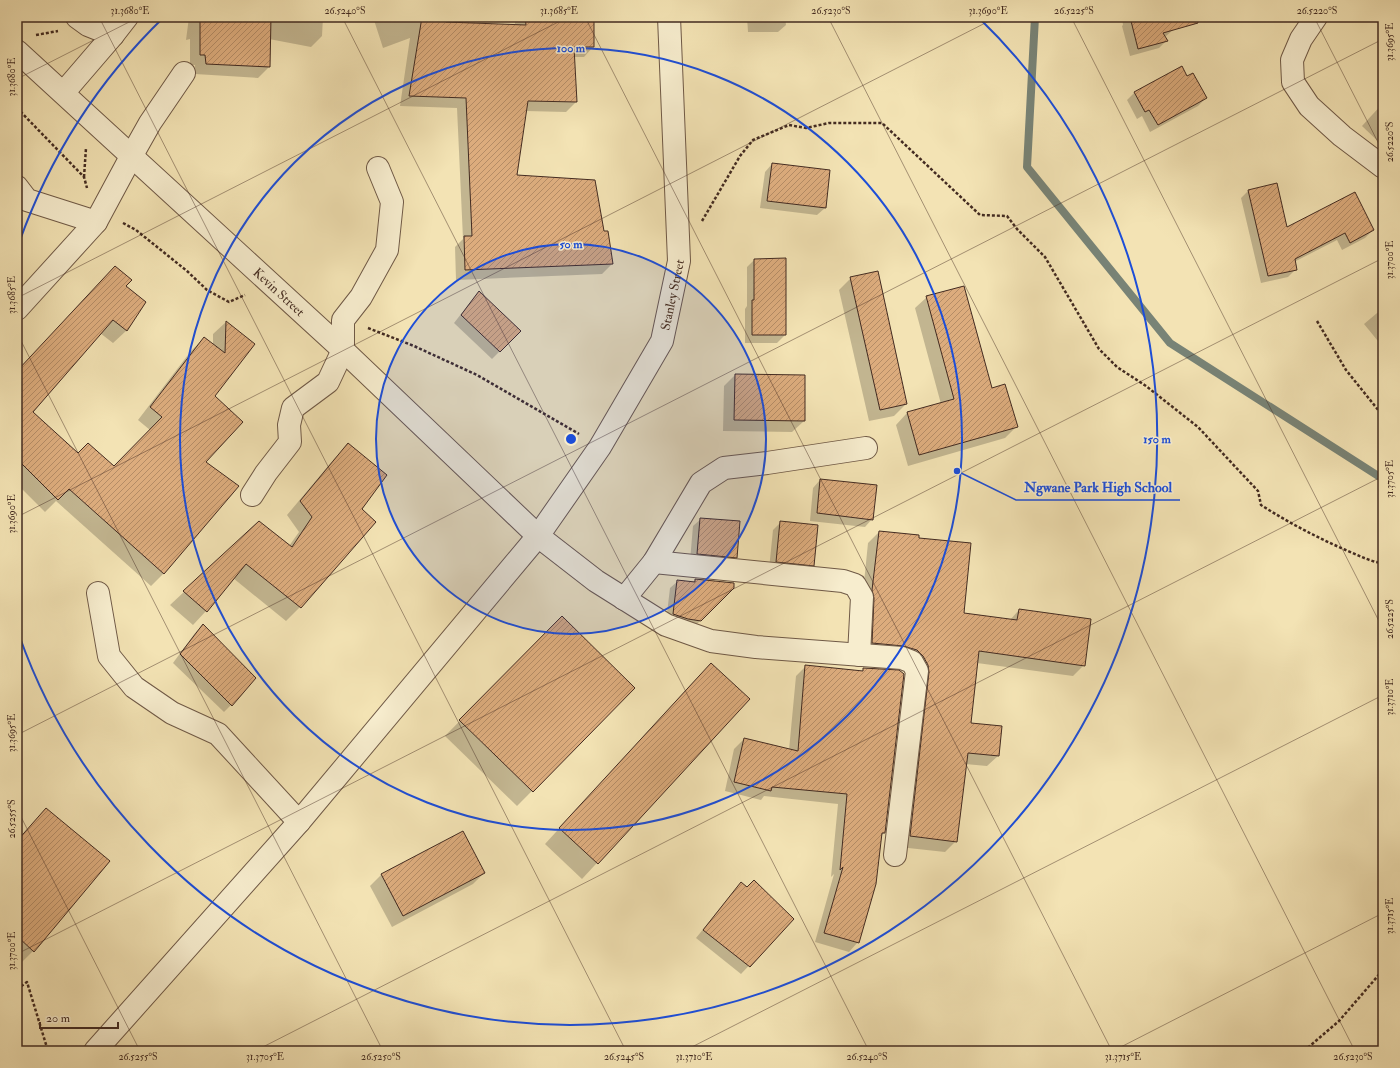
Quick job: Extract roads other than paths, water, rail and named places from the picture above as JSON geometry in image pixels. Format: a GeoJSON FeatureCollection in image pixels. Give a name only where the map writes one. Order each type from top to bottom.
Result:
{"type":"FeatureCollection","features":[{"type":"Feature","properties":{"kind":"street"},"geometry":{"type":"LineString","coordinates":[[64,92],[127,17]]}},
{"type":"Feature","properties":{"kind":"street","name":"Stanley Street"},"geometry":{"type":"LineString","coordinates":[[95,1051],[298,822],[538,536],[600,447],[662,341],[680,261],[669,17]]}},
{"type":"Feature","properties":{"kind":"street"},"geometry":{"type":"LineString","coordinates":[[1316,17],[1301,39],[1292,60],[1293,82],[1309,106],[1342,136],[1383,167]]}},
{"type":"Feature","properties":{"kind":"street"},"geometry":{"type":"LineString","coordinates":[[83,21],[112,36]]}},
{"type":"Feature","properties":{"kind":"street","name":"Kevin Street"},"geometry":{"type":"LineString","coordinates":[[24,43],[64,92],[343,350],[538,536],[596,581],[666,625],[711,641],[756,647],[902,658],[912,662],[917,671],[895,855]]}},
{"type":"Feature","properties":{"kind":"street"},"geometry":{"type":"LineString","coordinates":[[17,309],[96,222],[150,123],[184,73]]}},
{"type":"Feature","properties":{"kind":"street"},"geometry":{"type":"LineString","coordinates":[[252,495],[266,473],[290,442],[289,425],[293,408],[328,382],[343,350],[343,320],[361,297],[387,250],[392,202],[378,168]]}},
{"type":"Feature","properties":{"kind":"street"},"geometry":{"type":"LineString","coordinates":[[17,187],[27,200],[96,222]]}},
{"type":"Feature","properties":{"kind":"street"},"geometry":{"type":"LineString","coordinates":[[624,599],[654,562],[701,483],[724,468],[866,448]]}},
{"type":"Feature","properties":{"kind":"street"},"geometry":{"type":"LineString","coordinates":[[654,562],[843,581],[855,585],[862,597],[859,654]]}},
{"type":"Feature","properties":{"kind":"street"},"geometry":{"type":"LineString","coordinates":[[98,593],[110,656],[134,687],[172,713],[218,734],[298,822]]}},
{"type":"Feature","properties":{"kind":"waterway"},"geometry":{"type":"LineString","coordinates":[[1035,17],[1027,167],[1170,343],[1383,479]]}},
{"type":"Feature","properties":{"kind":"place","name":"Ngwane Park High School"},"geometry":{"type":"Point","coordinates":[957,471]}}]}
